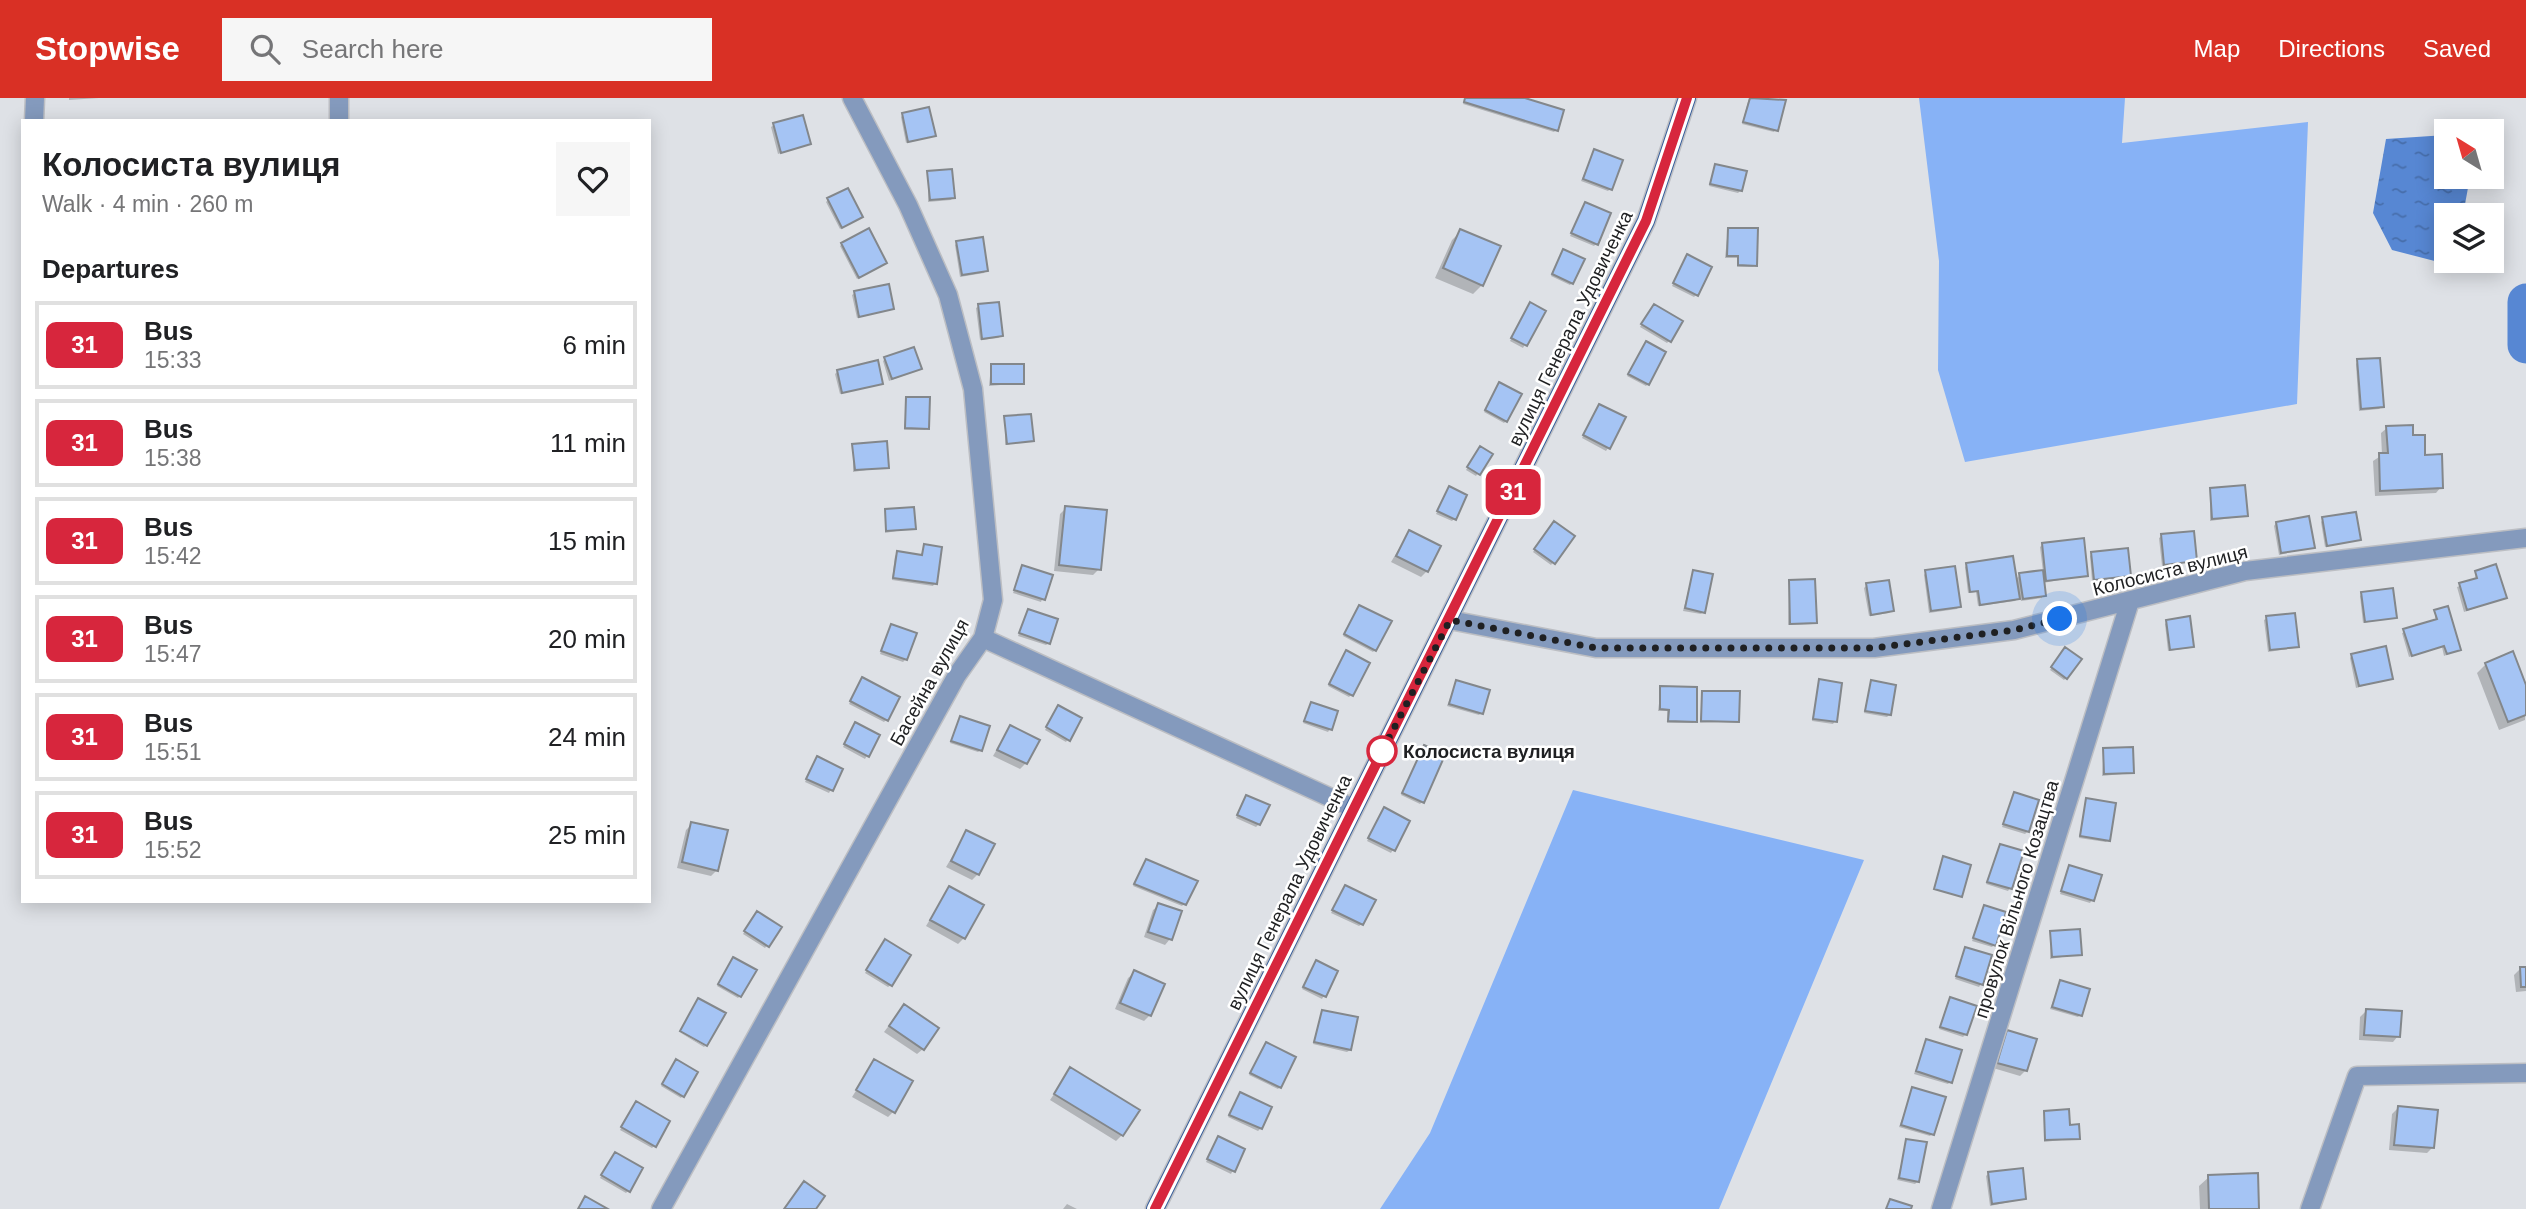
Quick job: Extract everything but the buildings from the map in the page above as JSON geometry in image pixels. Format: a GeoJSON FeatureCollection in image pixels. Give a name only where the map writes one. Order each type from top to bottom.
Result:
{"type":"FeatureCollection","features":[{"type":"Feature","properties":{"kind":"main road","name":"вулиця Генерала Удовиченка"},"geometry":{"type":"LineString","coordinates":[[1155,1209],[1646,221],[1687,98]]}},
{"type":"Feature","properties":{"kind":"street"},"geometry":{"type":"LineString","coordinates":[[34,98],[34,119]]}},
{"type":"Feature","properties":{"kind":"street"},"geometry":{"type":"LineString","coordinates":[[339,98],[339,119]]}},
{"type":"Feature","properties":{"kind":"street","name":"Басейна вулиця"},"geometry":{"type":"LineString","coordinates":[[661,1209],[957,675],[983,638],[993,600],[973,389],[948,295],[908,205],[852,98]]}},
{"type":"Feature","properties":{"kind":"street","name":"Колосиста вулиця"},"geometry":{"type":"LineString","coordinates":[[1450,620],[1596,648],[1874,648],[2014,630],[2245,571],[2526,538]]}},
{"type":"Feature","properties":{"kind":"street","name":"провулок Вільного Козацтва"},"geometry":{"type":"LineString","coordinates":[[1941,1209],[2130,601]]}},
{"type":"Feature","properties":{"kind":"street"},"geometry":{"type":"LineString","coordinates":[[983,638],[1353,808]]}},
{"type":"Feature","properties":{"kind":"street"},"geometry":{"type":"LineString","coordinates":[[2310,1209],[2357,1076],[2526,1073]]}},
{"type":"Feature","properties":{"kind":"shaded area"},"geometry":{"type":"Polygon","coordinates":[[[1919,98],[2125,98],[2122,143],[2308,122],[2297,404],[1965,462],[1938,370],[1939,261],[1919,98]]]}},
{"type":"Feature","properties":{"kind":"shaded area"},"geometry":{"type":"Polygon","coordinates":[[[1573,790],[1864,860],[1719,1209],[1380,1209],[1430,1133],[1573,790]]]}},
{"type":"Feature","properties":{"kind":"water"},"geometry":{"type":"Polygon","coordinates":[[[2434,136],[2434,189],[2468,189],[2465,203],[2434,203],[2434,261],[2392,250],[2373,213],[2386,139],[2434,136]]]}},
{"type":"Feature","properties":{"kind":"waterway"},"geometry":{"type":"LineString","coordinates":[[2526,302],[2526,345]]}},
{"type":"Feature","properties":{"kind":"bus line","name":"31"},"geometry":{"type":"LineString","coordinates":[[1155,1209],[1646,221],[1687,98]]}},
{"type":"Feature","properties":{"kind":"place","name":"Колосиста вулиця"},"geometry":{"type":"Point","coordinates":[1382,751]}},
{"type":"Feature","properties":{"kind":"route"},"geometry":{"type":"LineString","coordinates":[[1382,751],[1377,761],[1450,620],[1596,648],[1874,648],[2014,630],[2060,619]]}}]}
